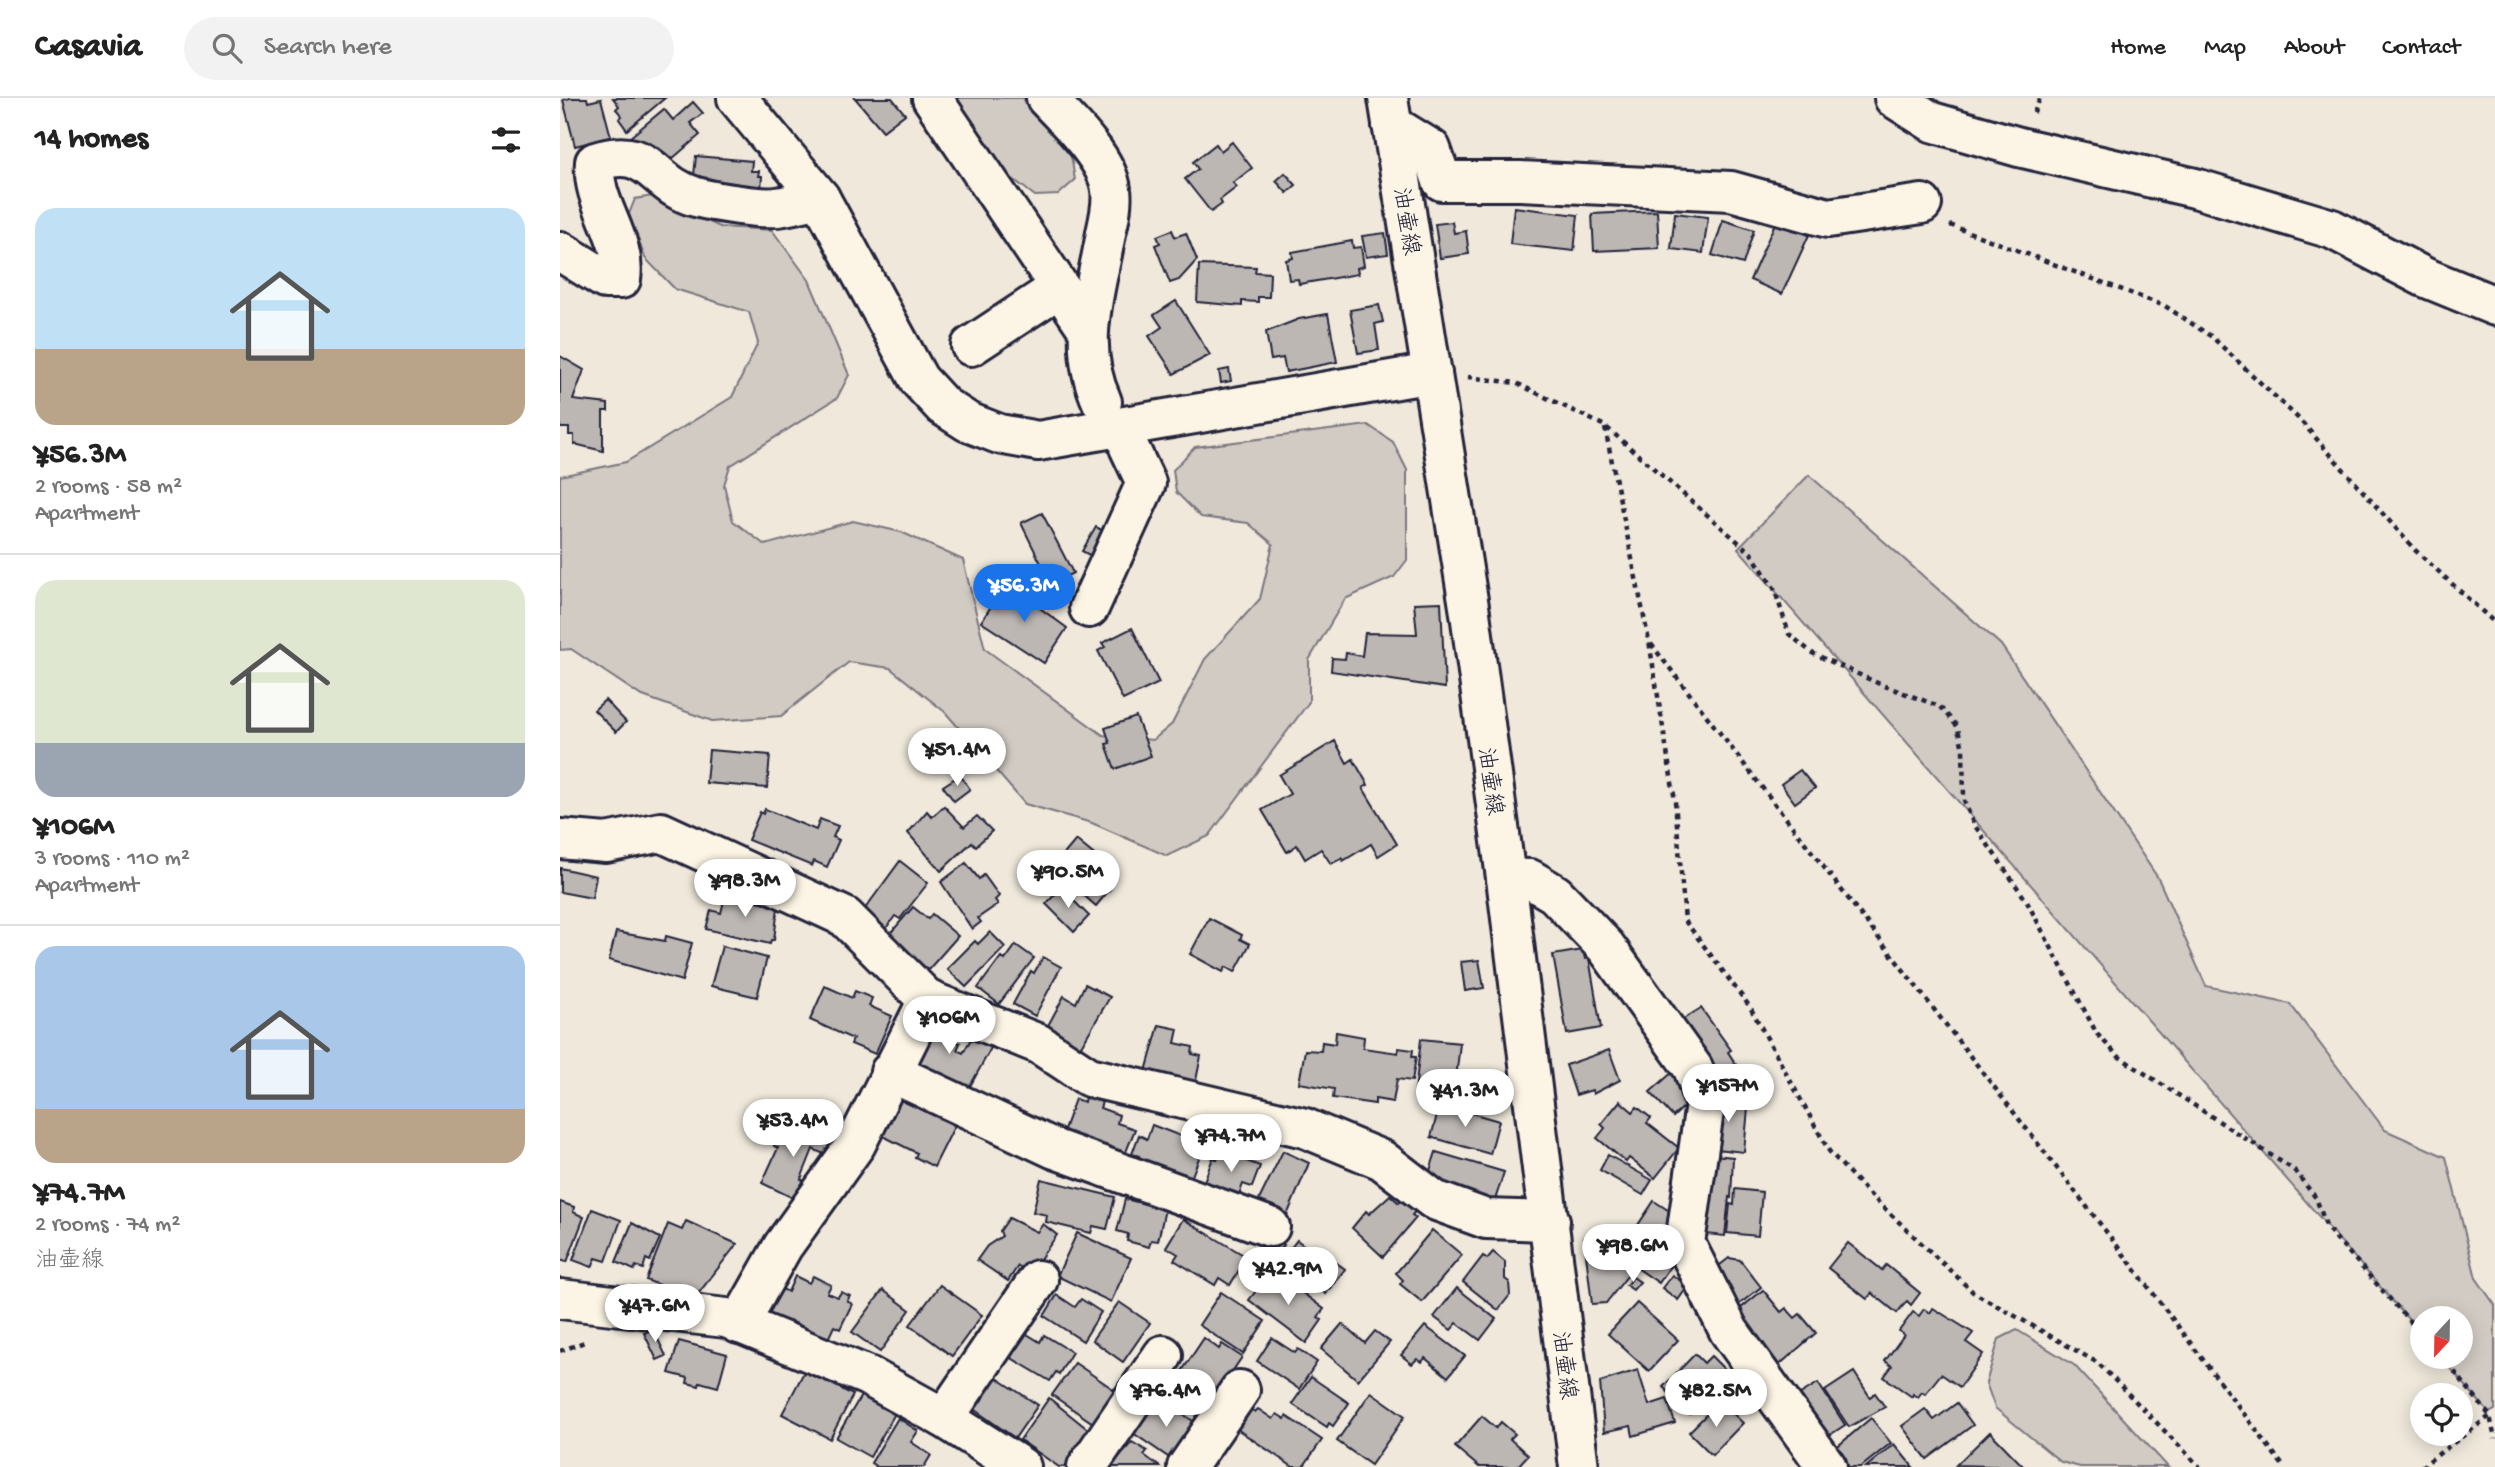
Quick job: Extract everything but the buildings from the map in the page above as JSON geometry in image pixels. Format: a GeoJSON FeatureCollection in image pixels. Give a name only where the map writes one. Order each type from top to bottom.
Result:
{"type":"FeatureCollection","features":[{"type":"Feature","properties":{"kind":"street"},"geometry":{"type":"LineString","coordinates":[[737,98],[820,198],[919,380],[943,406],[968,422],[999,434],[1038,441],[1432,373]]}},
{"type":"Feature","properties":{"kind":"street"},"geometry":{"type":"LineString","coordinates":[[932,98],[1087,328]]}},
{"type":"Feature","properties":{"kind":"street"},"geometry":{"type":"LineString","coordinates":[[1046,98],[1101,163],[1111,189],[1098,285],[1087,328],[1093,381],[1102,402]]}},
{"type":"Feature","properties":{"kind":"street"},"geometry":{"type":"LineString","coordinates":[[1895,98],[1932,122],[2019,147],[2195,187],[2332,229],[2424,277],[2495,306]]}},
{"type":"Feature","properties":{"kind":"street"},"geometry":{"type":"LineString","coordinates":[[1390,112],[1431,149],[1442,181],[1520,181],[1731,191],[1828,218],[1922,204]]}},
{"type":"Feature","properties":{"kind":"street","name":"油壷線"},"geometry":{"type":"LineString","coordinates":[[1390,112],[1432,373],[1506,878],[1579,1467]]}},
{"type":"Feature","properties":{"kind":"street"},"geometry":{"type":"LineString","coordinates":[[560,251],[605,279],[621,279],[624,259],[593,180],[595,162],[618,155],[634,157],[682,192],[697,198],[775,207],[820,198]]}},
{"type":"Feature","properties":{"kind":"street"},"geometry":{"type":"LineString","coordinates":[[971,346],[1059,288]]}},
{"type":"Feature","properties":{"kind":"street"},"geometry":{"type":"LineString","coordinates":[[1089,608],[1146,483],[1129,447]]}},
{"type":"Feature","properties":{"kind":"street"},"geometry":{"type":"LineString","coordinates":[[560,839],[606,843],[661,832],[845,917],[928,1000],[1039,1044],[1089,1077],[1305,1128],[1382,1160],[1434,1200],[1486,1219],[1550,1221]]}},
{"type":"Feature","properties":{"kind":"street"},"geometry":{"type":"LineString","coordinates":[[1506,878],[1530,879],[1555,894],[1606,947],[1693,1068],[1705,1104],[1685,1243],[1729,1331],[1827,1467]]}},
{"type":"Feature","properties":{"kind":"street"},"geometry":{"type":"LineString","coordinates":[[739,1324],[783,1246],[856,1144],[928,1000]]}},
{"type":"Feature","properties":{"kind":"street"},"geometry":{"type":"LineString","coordinates":[[890,1072],[1055,1149],[1270,1227]]}},
{"type":"Feature","properties":{"kind":"street"},"geometry":{"type":"LineString","coordinates":[[944,1418],[1038,1280]]}},
{"type":"Feature","properties":{"kind":"street"},"geometry":{"type":"LineString","coordinates":[[560,1300],[726,1318],[868,1376],[944,1418],[1021,1467]]}},
{"type":"Feature","properties":{"kind":"street"},"geometry":{"type":"LineString","coordinates":[[1087,1467],[1163,1355]]}},
{"type":"Feature","properties":{"kind":"street"},"geometry":{"type":"LineString","coordinates":[[1187,1467],[1240,1390]]}},
{"type":"Feature","properties":{"kind":"path"},"geometry":{"type":"LineString","coordinates":[[1922,204],[1953,227],[2165,306],[2212,337],[2299,419],[2415,551],[2495,623]]}},
{"type":"Feature","properties":{"kind":"path"},"geometry":{"type":"LineString","coordinates":[[1432,373],[1516,383],[1605,426],[1751,553],[1774,588],[1789,634],[1812,653],[1882,685],[1938,706],[1957,726],[1963,748],[1964,800],[1973,823],[2026,900],[2097,1034],[2118,1056],[2294,1170],[2316,1198],[2327,1228],[2410,1321]]}},
{"type":"Feature","properties":{"kind":"path"},"geometry":{"type":"LineString","coordinates":[[1605,426],[1649,641],[1675,801],[1685,921],[1750,1007],[1829,1151],[1865,1190],[1973,1292],[2098,1363],[2200,1467]]}},
{"type":"Feature","properties":{"kind":"path"},"geometry":{"type":"LineString","coordinates":[[1649,641],[2125,1256],[2284,1467]]}},
{"type":"Feature","properties":{"kind":"path"},"geometry":{"type":"LineString","coordinates":[[2452,1369],[2490,1416],[2495,1439]]}},
{"type":"Feature","properties":{"kind":"path"},"geometry":{"type":"LineString","coordinates":[[2421,1467],[2490,1416]]}},
{"type":"Feature","properties":{"kind":"shaded area"},"geometry":{"type":"Polygon","coordinates":[[[952,98],[1023,98],[1071,155],[1075,180],[1058,195],[1035,196],[1008,175],[952,98]]]}},
{"type":"Feature","properties":{"kind":"shaded area"},"geometry":{"type":"Polygon","coordinates":[[[653,196],[720,227],[772,230],[809,280],[849,375],[837,398],[730,466],[724,485],[733,521],[765,545],[853,521],[901,532],[963,560],[985,649],[1103,735],[1153,740],[1172,724],[1205,659],[1260,599],[1273,544],[1248,523],[1201,517],[1176,492],[1173,470],[1195,447],[1368,425],[1393,442],[1407,470],[1407,560],[1394,577],[1345,599],[1309,660],[1309,702],[1209,836],[1167,856],[1092,823],[1025,804],[945,712],[890,668],[849,662],[781,716],[712,721],[640,695],[571,649],[560,650],[560,476],[626,462],[732,397],[758,343],[749,312],[675,289],[645,258],[629,214],[635,199],[653,196]]]}},
{"type":"Feature","properties":{"kind":"shaded area"},"geometry":{"type":"Polygon","coordinates":[[[1809,475],[2001,645],[2158,878],[2206,986],[2290,1004],[2385,1130],[2446,1157],[2476,1278],[2495,1305],[2495,1410],[2489,1413],[2473,1394],[2473,1383],[2463,1383],[2451,1369],[2473,1369],[2473,1306],[2410,1306],[2410,1321],[1738,548],[1809,475]]]}},
{"type":"Feature","properties":{"kind":"shaded area"},"geometry":{"type":"Polygon","coordinates":[[[2017,1330],[2074,1365],[2168,1467],[2080,1467],[2061,1462],[1995,1408],[1986,1383],[1999,1339],[2017,1330]]]}}]}
